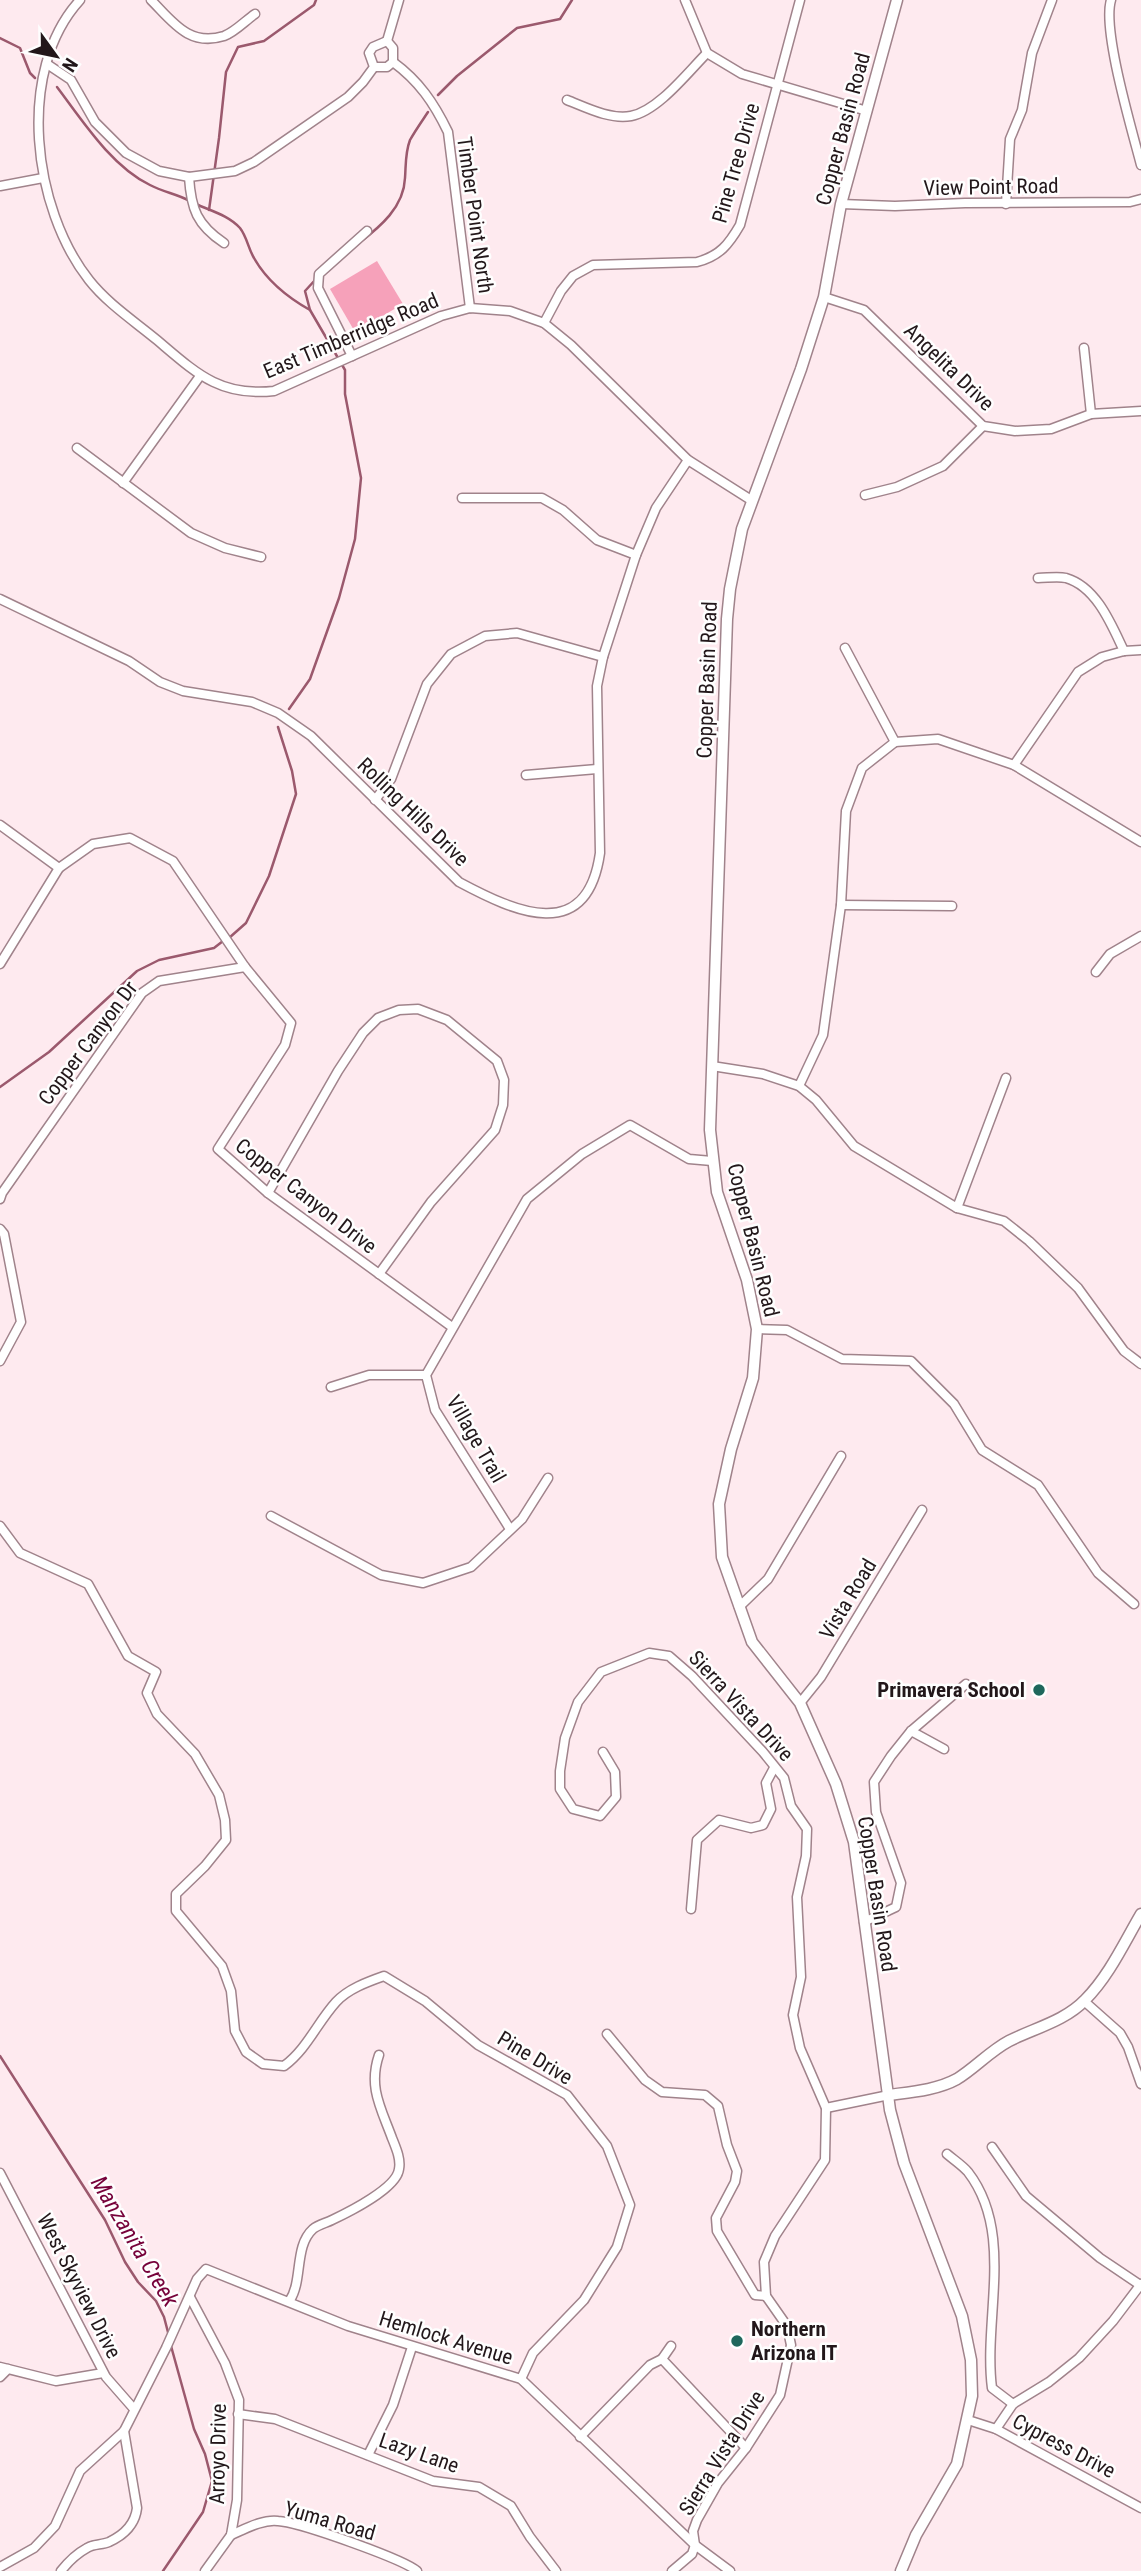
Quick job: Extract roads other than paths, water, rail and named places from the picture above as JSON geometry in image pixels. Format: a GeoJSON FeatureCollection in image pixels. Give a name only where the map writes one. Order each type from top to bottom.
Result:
{"type":"FeatureCollection","features":[{"type":"Feature","properties":{"kind":"street","name":"East Timberridge Road"},"geometry":{"type":"LineString","coordinates":[[80,0],[58,33],[47,64],[40,101],[38,141],[43,178],[68,246],[89,280],[113,304],[200,376],[225,388],[251,394],[274,391],[441,316],[470,308],[510,311],[544,323],[571,345],[688,460],[751,500]]}},
{"type":"Feature","properties":{"kind":"street"},"geometry":{"type":"LineString","coordinates":[[151,0],[179,29],[198,40],[225,35],[255,14]]}},
{"type":"Feature","properties":{"kind":"street"},"geometry":{"type":"LineString","coordinates":[[387,41],[399,0]]}},
{"type":"Feature","properties":{"kind":"street"},"geometry":{"type":"LineString","coordinates":[[685,0],[707,53],[742,74],[867,111]]}},
{"type":"Feature","properties":{"kind":"street","name":"Pine Tree Drive"},"geometry":{"type":"LineString","coordinates":[[544,323],[573,276],[593,265],[697,262],[713,258],[729,244],[740,225],[800,0]]}},
{"type":"Feature","properties":{"kind":"street","name":"Copper Basin Road"},"geometry":{"type":"LineString","coordinates":[[897,0],[841,204],[824,298],[801,369],[751,500],[735,560],[727,620],[710,1129],[717,1192],[747,1280],[757,1329],[753,1378],[731,1449],[719,1504],[722,1557],[752,1642],[800,1703],[836,1784],[850,1831],[890,2110],[904,2163],[965,2326],[972,2375],[968,2420],[957,2464],[916,2535],[901,2571]]}},
{"type":"Feature","properties":{"kind":"street"},"geometry":{"type":"LineString","coordinates":[[1006,204],[1010,139],[1023,110],[1032,52],[1052,0]]}},
{"type":"Feature","properties":{"kind":"street"},"geometry":{"type":"LineString","coordinates":[[1111,0],[1108,9],[1117,67],[1141,165]]}},
{"type":"Feature","properties":{"kind":"street"},"geometry":{"type":"LineString","coordinates":[[374,67],[387,67],[393,62],[393,48],[387,41]]}},
{"type":"Feature","properties":{"kind":"street"},"geometry":{"type":"LineString","coordinates":[[374,67],[369,53],[377,44],[387,41]]}},
{"type":"Feature","properties":{"kind":"street"},"geometry":{"type":"LineString","coordinates":[[567,100],[605,114],[631,116],[661,101],[707,53]]}},
{"type":"Feature","properties":{"kind":"street","name":"Timber Point North"},"geometry":{"type":"LineString","coordinates":[[393,62],[412,76],[436,106],[448,132],[470,308]]}},
{"type":"Feature","properties":{"kind":"street"},"geometry":{"type":"LineString","coordinates":[[47,64],[71,80],[95,122],[126,153],[159,171],[189,177],[236,171],[254,162],[348,97],[374,67]]}},
{"type":"Feature","properties":{"kind":"street"},"geometry":{"type":"LineString","coordinates":[[189,177],[190,200],[197,217],[209,233],[224,243]]}},
{"type":"Feature","properties":{"kind":"street"},"geometry":{"type":"LineString","coordinates":[[0,186],[43,178]]}},
{"type":"Feature","properties":{"kind":"street","name":"View Point Road"},"geometry":{"type":"LineString","coordinates":[[841,204],[895,206],[1130,202],[1141,199]]}},
{"type":"Feature","properties":{"kind":"street"},"geometry":{"type":"LineString","coordinates":[[349,357],[318,288],[319,274],[367,231]]}},
{"type":"Feature","properties":{"kind":"street","name":"Angelita Drive"},"geometry":{"type":"LineString","coordinates":[[824,298],[864,310],[983,426],[1015,431],[1051,429],[1091,414],[1141,411]]}},
{"type":"Feature","properties":{"kind":"street"},"geometry":{"type":"LineString","coordinates":[[1084,348],[1091,414]]}},
{"type":"Feature","properties":{"kind":"street"},"geometry":{"type":"LineString","coordinates":[[123,483],[200,376]]}},
{"type":"Feature","properties":{"kind":"street"},"geometry":{"type":"LineString","coordinates":[[865,495],[897,487],[943,466],[983,426]]}},
{"type":"Feature","properties":{"kind":"street"},"geometry":{"type":"LineString","coordinates":[[77,448],[191,533],[225,548],[261,557]]}},
{"type":"Feature","properties":{"kind":"street","name":"Rolling Hills Drive"},"geometry":{"type":"LineString","coordinates":[[0,599],[129,661],[160,682],[183,691],[252,702],[278,713],[311,736],[458,882],[537,914],[562,913],[583,900],[597,877],[600,853],[597,686],[603,657],[636,555],[656,509],[688,460]]}},
{"type":"Feature","properties":{"kind":"street"},"geometry":{"type":"LineString","coordinates":[[462,498],[542,498],[563,510],[597,540],[636,555]]}},
{"type":"Feature","properties":{"kind":"street"},"geometry":{"type":"LineString","coordinates":[[1038,578],[1066,579],[1088,591],[1109,620],[1124,651]]}},
{"type":"Feature","properties":{"kind":"street"},"geometry":{"type":"LineString","coordinates":[[375,800],[391,779],[427,684],[451,654],[485,636],[517,633],[603,657]]}},
{"type":"Feature","properties":{"kind":"street"},"geometry":{"type":"LineString","coordinates":[[845,648],[895,742]]}},
{"type":"Feature","properties":{"kind":"street"},"geometry":{"type":"LineString","coordinates":[[1014,765],[1078,673],[1102,657],[1141,650]]}},
{"type":"Feature","properties":{"kind":"street"},"geometry":{"type":"LineString","coordinates":[[799,1086],[823,1035],[841,905],[846,810],[862,768],[895,742],[938,739],[1014,765],[1141,842]]}},
{"type":"Feature","properties":{"kind":"street"},"geometry":{"type":"LineString","coordinates":[[526,775],[597,769]]}},
{"type":"Feature","properties":{"kind":"street"},"geometry":{"type":"LineString","coordinates":[[0,825],[59,868],[0,964]]}},
{"type":"Feature","properties":{"kind":"street","name":"Copper Canyon Drive"},"geometry":{"type":"LineString","coordinates":[[59,868],[93,845],[130,838],[173,861],[244,967],[291,1023],[285,1045],[218,1149],[268,1193],[452,1327]]}},
{"type":"Feature","properties":{"kind":"street"},"geometry":{"type":"LineString","coordinates":[[841,905],[953,906]]}},
{"type":"Feature","properties":{"kind":"street"},"geometry":{"type":"LineString","coordinates":[[1096,972],[1110,954],[1141,936]]}},
{"type":"Feature","properties":{"kind":"street","name":"Copper Canyon Dr"},"geometry":{"type":"LineString","coordinates":[[0,1199],[142,993],[159,981],[244,967]]}},
{"type":"Feature","properties":{"kind":"street"},"geometry":{"type":"LineString","coordinates":[[268,1193],[338,1070],[363,1033],[377,1018],[399,1010],[418,1009],[447,1020],[497,1061],[504,1080],[503,1105],[495,1130],[431,1202],[379,1274]]}},
{"type":"Feature","properties":{"kind":"street"},"geometry":{"type":"LineString","coordinates":[[712,1066],[763,1074],[799,1086],[817,1100],[854,1146],[957,1208],[1004,1221],[1078,1288],[1124,1352],[1141,1364]]}},
{"type":"Feature","properties":{"kind":"street"},"geometry":{"type":"LineString","coordinates":[[957,1208],[1006,1078]]}},
{"type":"Feature","properties":{"kind":"street"},"geometry":{"type":"LineString","coordinates":[[331,1387],[369,1375],[426,1375],[527,1199],[582,1154],[630,1125],[689,1159],[712,1161]]}},
{"type":"Feature","properties":{"kind":"street"},"geometry":{"type":"LineString","coordinates":[[0,1229],[4,1234],[21,1322],[0,1362]]}},
{"type":"Feature","properties":{"kind":"street"},"geometry":{"type":"LineString","coordinates":[[757,1329],[787,1330],[842,1359],[911,1361],[954,1404],[982,1450],[1038,1485],[1098,1573],[1134,1604]]}},
{"type":"Feature","properties":{"kind":"street","name":"Village Trail"},"geometry":{"type":"LineString","coordinates":[[426,1375],[435,1410],[510,1529]]}},
{"type":"Feature","properties":{"kind":"street"},"geometry":{"type":"LineString","coordinates":[[740,1607],[768,1579],[841,1456]]}},
{"type":"Feature","properties":{"kind":"street"},"geometry":{"type":"LineString","coordinates":[[271,1516],[381,1576],[423,1583],[471,1567],[522,1519],[548,1478]]}},
{"type":"Feature","properties":{"kind":"street","name":"Vista Road"},"geometry":{"type":"LineString","coordinates":[[800,1703],[821,1677],[922,1510]]}},
{"type":"Feature","properties":{"kind":"street","name":"Pine Drive"},"geometry":{"type":"LineString","coordinates":[[0,1526],[20,1553],[88,1584],[128,1656],[156,1672],[147,1693],[157,1714],[195,1754],[219,1795],[226,1840],[205,1866],[176,1894],[176,1911],[222,1966],[231,1991],[234,2031],[246,2052],[263,2064],[284,2066],[297,2056],[337,2001],[358,1986],[384,1976],[425,2001],[478,2045],[567,2095],[607,2146],[630,2205],[617,2248],[584,2300],[533,2353],[521,2379]]}},
{"type":"Feature","properties":{"kind":"street","name":"Sierra Vista Drive"},"geometry":{"type":"LineString","coordinates":[[603,1752],[615,1772],[616,1797],[600,1816],[573,1809],[560,1789],[560,1771],[565,1738],[578,1702],[601,1672],[649,1653],[669,1656],[692,1676],[763,1752],[784,1779],[792,1805],[807,1829],[806,1856],[797,1897],[801,1978],[793,2015],[800,2048],[827,2108],[825,2160],[775,2236],[764,2262],[766,2296],[787,2326],[790,2345],[780,2395],[746,2448],[718,2483],[697,2520],[693,2531],[695,2545]]}},
{"type":"Feature","properties":{"kind":"street"},"geometry":{"type":"LineString","coordinates":[[864,1922],[896,1907],[901,1883],[876,1812],[874,1782],[911,1731],[965,1684]]}},
{"type":"Feature","properties":{"kind":"street"},"geometry":{"type":"LineString","coordinates":[[911,1731],[944,1749]]}},
{"type":"Feature","properties":{"kind":"street"},"geometry":{"type":"LineString","coordinates":[[691,1909],[697,1840],[719,1820],[751,1828],[763,1825],[771,1809],[766,1783],[774,1768]]}},
{"type":"Feature","properties":{"kind":"street"},"geometry":{"type":"LineString","coordinates":[[827,2108],[921,2091],[955,2080],[1007,2042],[1054,2022],[1084,2001],[1102,1979],[1141,1914]]}},
{"type":"Feature","properties":{"kind":"street"},"geometry":{"type":"LineString","coordinates":[[1084,2001],[1120,2033],[1141,2084]]}},
{"type":"Feature","properties":{"kind":"street"},"geometry":{"type":"LineString","coordinates":[[607,2034],[645,2080],[662,2092],[705,2095],[718,2106],[727,2145],[737,2171],[735,2182],[716,2218],[717,2231],[755,2295],[766,2296]]}},
{"type":"Feature","properties":{"kind":"street"},"geometry":{"type":"LineString","coordinates":[[290,2300],[296,2290],[308,2234],[314,2228],[335,2219],[392,2185],[399,2174],[400,2163],[396,2148],[375,2091],[373,2073],[379,2055]]}},
{"type":"Feature","properties":{"kind":"street"},"geometry":{"type":"LineString","coordinates":[[992,2147],[1027,2196],[1100,2258],[1141,2284],[1113,2321],[1079,2358],[1049,2382],[1013,2404],[996,2429]]}},
{"type":"Feature","properties":{"kind":"street"},"geometry":{"type":"LineString","coordinates":[[947,2154],[967,2170],[989,2216],[994,2248],[989,2363],[992,2388],[1013,2404]]}},
{"type":"Feature","properties":{"kind":"street","name":"West Skyview Drive"},"geometry":{"type":"LineString","coordinates":[[0,2174],[4,2188],[103,2373],[134,2409]]}},
{"type":"Feature","properties":{"kind":"street","name":"Hemlock Avenue"},"geometry":{"type":"LineString","coordinates":[[190,2297],[206,2269],[290,2300],[348,2326],[521,2379],[695,2545],[730,2571]]}},
{"type":"Feature","properties":{"kind":"street"},"geometry":{"type":"LineString","coordinates":[[0,2567],[34,2548],[55,2526],[80,2470],[124,2431],[190,2297]]}},
{"type":"Feature","properties":{"kind":"street","name":"Arroyo Drive"},"geometry":{"type":"LineString","coordinates":[[190,2297],[225,2363],[239,2400],[237,2500],[231,2535],[205,2571]]}},
{"type":"Feature","properties":{"kind":"street"},"geometry":{"type":"LineString","coordinates":[[580,2437],[650,2365],[662,2358],[671,2346]]}},
{"type":"Feature","properties":{"kind":"street"},"geometry":{"type":"LineString","coordinates":[[368,2455],[393,2405],[412,2347]]}},
{"type":"Feature","properties":{"kind":"street"},"geometry":{"type":"LineString","coordinates":[[662,2358],[746,2448]]}},
{"type":"Feature","properties":{"kind":"street"},"geometry":{"type":"LineString","coordinates":[[0,2377],[4,2368],[56,2381],[103,2373]]}},
{"type":"Feature","properties":{"kind":"street","name":"Lazy Lane"},"geometry":{"type":"LineString","coordinates":[[238,2414],[275,2419],[433,2481],[479,2487],[511,2506],[556,2571]]}},
{"type":"Feature","properties":{"kind":"street","name":"Cypress Drive"},"geometry":{"type":"LineString","coordinates":[[968,2420],[996,2429],[1141,2508]]}},
{"type":"Feature","properties":{"kind":"street"},"geometry":{"type":"LineString","coordinates":[[61,2571],[69,2560],[89,2547],[108,2542],[131,2526],[135,2520],[137,2508],[124,2431]]}},
{"type":"Feature","properties":{"kind":"street","name":"Yuma Road"},"geometry":{"type":"LineString","coordinates":[[231,2535],[277,2520],[370,2550],[410,2565],[417,2571]]}},
{"type":"Feature","properties":{"kind":"street"},"geometry":{"type":"LineString","coordinates":[[672,2571],[692,2554],[695,2545]]}},
{"type":"Feature","properties":{"kind":"waterway"},"geometry":{"type":"LineString","coordinates":[[209,210],[226,72],[238,47],[264,41],[314,5],[316,0]]}},
{"type":"Feature","properties":{"kind":"waterway","name":"Manzanita Creek"},"geometry":{"type":"LineString","coordinates":[[438,95],[457,76],[517,28],[560,19],[572,0]]}},
{"type":"Feature","properties":{"kind":"waterway"},"geometry":{"type":"LineString","coordinates":[[0,38],[20,48],[30,73],[35,78]]}},
{"type":"Feature","properties":{"kind":"waterway"},"geometry":{"type":"LineString","coordinates":[[57,87],[87,128],[123,166],[150,185],[190,201]]}},
{"type":"Feature","properties":{"kind":"waterway","name":"Manzanita Creek"},"geometry":{"type":"LineString","coordinates":[[359,243],[383,223],[396,207],[404,188],[408,145],[428,112]]}},
{"type":"Feature","properties":{"kind":"waterway"},"geometry":{"type":"LineString","coordinates":[[196,204],[225,217],[240,228],[265,274],[286,294],[310,310]]}},
{"type":"Feature","properties":{"kind":"waterway","name":"Manzanita Creek"},"geometry":{"type":"LineString","coordinates":[[289,709],[310,679],[339,598],[355,539],[361,478],[345,394],[345,370],[310,310],[305,291],[316,279]]}},
{"type":"Feature","properties":{"kind":"waterway","name":"Manzanita Creek"},"geometry":{"type":"LineString","coordinates":[[229,938],[246,923],[269,876],[296,794],[292,771],[278,727]]}},
{"type":"Feature","properties":{"kind":"waterway","name":"Manzanita Creek"},"geometry":{"type":"LineString","coordinates":[[0,1087],[49,1052],[137,971],[159,960],[214,948],[223,941]]}},
{"type":"Feature","properties":{"kind":"waterway","name":"Manzanita Creek"},"geometry":{"type":"LineString","coordinates":[[0,2056],[105,2220],[125,2262],[138,2282],[156,2301],[169,2336]]}},
{"type":"Feature","properties":{"kind":"waterway","name":"Manzanita Creek"},"geometry":{"type":"LineString","coordinates":[[163,2571],[203,2512],[212,2481],[205,2454],[194,2429],[171,2346]]}},
{"type":"Feature","properties":{"kind":"place","name":"Primavera School"},"geometry":{"type":"Point","coordinates":[1039,1690]}},
{"type":"Feature","properties":{"kind":"place","name":"Northern Arizona IT"},"geometry":{"type":"Point","coordinates":[737,2341]}}]}
